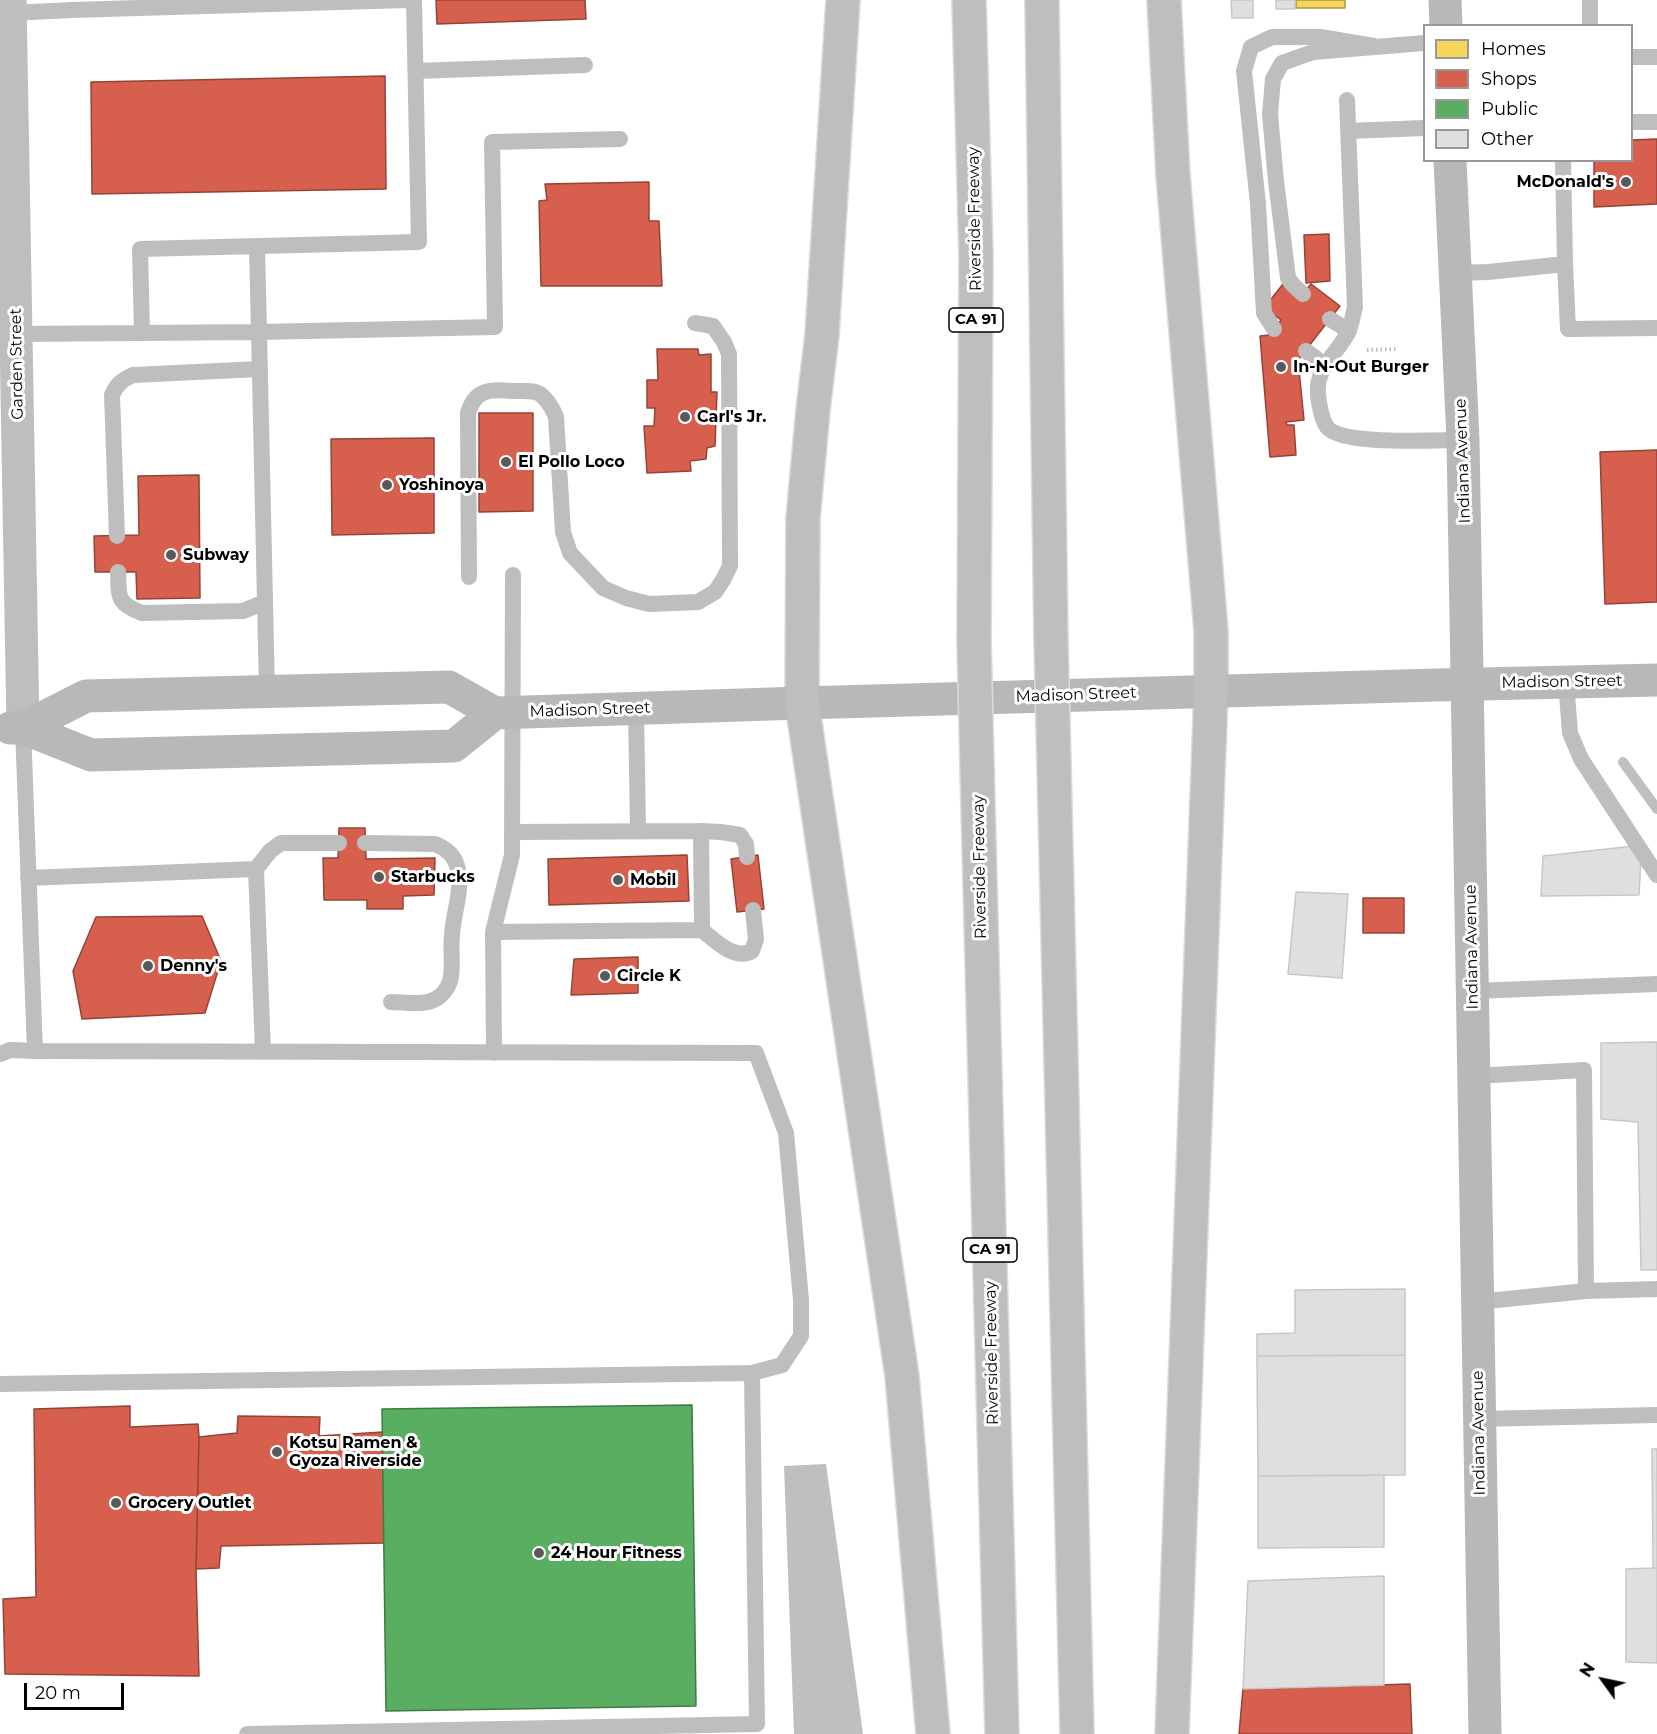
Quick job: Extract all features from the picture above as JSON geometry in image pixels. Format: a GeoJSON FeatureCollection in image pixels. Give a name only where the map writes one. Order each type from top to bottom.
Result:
{"type":"FeatureCollection","features":[{"type":"Feature","properties":{"kind":"main road"},"geometry":{"type":"LineString","coordinates":[[843,0],[823,323],[803,519],[802,702],[902,1376],[933,1734]]}},
{"type":"Feature","properties":{"kind":"main road","name":"Riverside Freeway"},"geometry":{"type":"LineString","coordinates":[[969,0],[976,255],[974,641],[1002,1734]]}},
{"type":"Feature","properties":{"kind":"main road"},"geometry":{"type":"LineString","coordinates":[[1042,0],[1051,640],[1077,1734]]}},
{"type":"Feature","properties":{"kind":"main road"},"geometry":{"type":"LineString","coordinates":[[1164,0],[1173,175],[1211,632],[1211,692],[1172,1734]]}},
{"type":"Feature","properties":{"kind":"main road"},"geometry":{"type":"LineString","coordinates":[[1445,0],[1446,24]]}},
{"type":"Feature","properties":{"kind":"main road","name":"Garden Street"},"geometry":{"type":"LineString","coordinates":[[10,6],[16,334],[9,447],[11,728]]}},
{"type":"Feature","properties":{"kind":"main road","name":"Indiana Avenue"},"geometry":{"type":"LineString","coordinates":[[1450,162],[1463,440],[1485,1734]]}},
{"type":"Feature","properties":{"kind":"main road","name":"Madison Street"},"geometry":{"type":"LineString","coordinates":[[504,713],[802,702],[1657,680]]}},
{"type":"Feature","properties":{"kind":"main road"},"geometry":{"type":"LineString","coordinates":[[11,728],[86,696],[449,687],[504,713]]}},
{"type":"Feature","properties":{"kind":"main road"},"geometry":{"type":"LineString","coordinates":[[11,728],[91,755],[454,746],[504,713]]}},
{"type":"Feature","properties":{"kind":"lane"},"geometry":{"type":"LineString","coordinates":[[10,6],[84,9],[406,0]]}},
{"type":"Feature","properties":{"kind":"lane"},"geometry":{"type":"LineString","coordinates":[[142,333],[140,249],[419,242],[414,0]]}},
{"type":"Feature","properties":{"kind":"lane"},"geometry":{"type":"LineString","coordinates":[[1590,0],[1590,24]]}},
{"type":"Feature","properties":{"kind":"lane"},"geometry":{"type":"LineString","coordinates":[[1274,329],[1264,313],[1258,204],[1244,71],[1251,47],[1272,37],[1320,38],[1374,46]]}},
{"type":"Feature","properties":{"kind":"lane"},"geometry":{"type":"LineString","coordinates":[[1303,294],[1288,278],[1270,114],[1273,79],[1282,63],[1313,52],[1423,43]]}},
{"type":"Feature","properties":{"kind":"lane"},"geometry":{"type":"LineString","coordinates":[[1633,57],[1657,57]]}},
{"type":"Feature","properties":{"kind":"lane"},"geometry":{"type":"LineString","coordinates":[[416,71],[585,65]]}},
{"type":"Feature","properties":{"kind":"lane"},"geometry":{"type":"LineString","coordinates":[[1347,100],[1355,307],[1349,332],[1325,365],[1318,386],[1321,414],[1327,427],[1337,434],[1359,439],[1463,440]]}},
{"type":"Feature","properties":{"kind":"lane"},"geometry":{"type":"LineString","coordinates":[[1633,122],[1657,122]]}},
{"type":"Feature","properties":{"kind":"lane"},"geometry":{"type":"LineString","coordinates":[[1348,131],[1423,128]]}},
{"type":"Feature","properties":{"kind":"lane"},"geometry":{"type":"LineString","coordinates":[[16,334],[495,327],[492,142],[620,139]]}},
{"type":"Feature","properties":{"kind":"lane"},"geometry":{"type":"LineString","coordinates":[[1563,162],[1568,329],[1657,328]]}},
{"type":"Feature","properties":{"kind":"lane"},"geometry":{"type":"LineString","coordinates":[[258,247],[267,692]]}},
{"type":"Feature","properties":{"kind":"lane"},"geometry":{"type":"LineString","coordinates":[[1455,273],[1565,264]]}},
{"type":"Feature","properties":{"kind":"lane"},"geometry":{"type":"LineString","coordinates":[[1330,319],[1349,332]]}},
{"type":"Feature","properties":{"kind":"lane"},"geometry":{"type":"LineString","coordinates":[[469,577],[468,413],[470,405],[477,396],[487,390],[538,392],[550,403],[556,417],[562,532],[570,552],[603,588],[626,598],[649,604],[698,602],[715,592],[730,566],[729,354],[713,326],[695,323]]}},
{"type":"Feature","properties":{"kind":"lane"},"geometry":{"type":"LineString","coordinates":[[1306,351],[1325,365]]}},
{"type":"Feature","properties":{"kind":"lane"},"geometry":{"type":"LineString","coordinates":[[117,536],[112,395],[122,380],[133,375],[261,369]]}},
{"type":"Feature","properties":{"kind":"lane"},"geometry":{"type":"LineString","coordinates":[[118,572],[119,595],[126,607],[142,613],[243,610],[265,602]]}},
{"type":"Feature","properties":{"kind":"lane"},"geometry":{"type":"LineString","coordinates":[[494,1053],[493,932],[513,855],[504,713],[513,575]]}},
{"type":"Feature","properties":{"kind":"lane"},"geometry":{"type":"LineString","coordinates":[[1566,682],[1570,733],[1581,759],[1657,875]]}},
{"type":"Feature","properties":{"kind":"lane"},"geometry":{"type":"LineString","coordinates":[[636,708],[638,831]]}},
{"type":"Feature","properties":{"kind":"lane"},"geometry":{"type":"LineString","coordinates":[[11,728],[28,878],[35,1051]]}},
{"type":"Feature","properties":{"kind":"lane"},"geometry":{"type":"LineString","coordinates":[[701,831],[702,930]]}},
{"type":"Feature","properties":{"kind":"lane"},"geometry":{"type":"LineString","coordinates":[[513,832],[721,832],[740,835],[746,844],[747,857]]}},
{"type":"Feature","properties":{"kind":"lane"},"geometry":{"type":"LineString","coordinates":[[263,1052],[256,869],[281,843],[339,843]]}},
{"type":"Feature","properties":{"kind":"lane"},"geometry":{"type":"LineString","coordinates":[[365,843],[435,844],[444,848],[457,865],[459,879],[452,934],[451,979],[446,990],[439,998],[428,1003],[391,1002]]}},
{"type":"Feature","properties":{"kind":"lane"},"geometry":{"type":"LineString","coordinates":[[28,878],[256,869]]}},
{"type":"Feature","properties":{"kind":"lane"},"geometry":{"type":"LineString","coordinates":[[493,932],[702,930],[733,952],[747,954],[752,951],[756,939],[753,910]]}},
{"type":"Feature","properties":{"kind":"lane"},"geometry":{"type":"LineString","coordinates":[[1473,991],[1657,984]]}},
{"type":"Feature","properties":{"kind":"lane"},"geometry":{"type":"LineString","coordinates":[[0,1054],[10,1050],[756,1053],[786,1134],[801,1300],[801,1335],[782,1365],[752,1374],[0,1384]]}},
{"type":"Feature","properties":{"kind":"lane"},"geometry":{"type":"LineString","coordinates":[[1474,1076],[1584,1070],[1586,1291]]}},
{"type":"Feature","properties":{"kind":"lane"},"geometry":{"type":"LineString","coordinates":[[1477,1302],[1586,1291],[1657,1289]]}},
{"type":"Feature","properties":{"kind":"lane"},"geometry":{"type":"LineString","coordinates":[[247,1734],[757,1724],[752,1374]]}},
{"type":"Feature","properties":{"kind":"lane"},"geometry":{"type":"LineString","coordinates":[[1479,1419],[1657,1414]]}},
{"type":"Feature","properties":{"kind":"path"},"geometry":{"type":"LineString","coordinates":[[1364,350],[1397,349]]}},
{"type":"Feature","properties":{"kind":"shaded area"},"geometry":{"type":"Polygon","coordinates":[[[826,1464],[863,1734],[794,1734],[784,1466],[826,1464]]]}},
{"type":"Feature","properties":{"kind":"building: Homes"},"geometry":{"type":"Polygon","coordinates":[[[1296,0],[1345,0],[1345,8],[1296,8],[1296,0]]]}},
{"type":"Feature","properties":{"kind":"building: Shops"},"geometry":{"type":"Polygon","coordinates":[[[436,0],[585,0],[586,19],[437,24],[436,0]]]}},
{"type":"Feature","properties":{"kind":"building: Shops"},"geometry":{"type":"Polygon","coordinates":[[[385,76],[386,189],[92,194],[91,82],[385,76]]]}},
{"type":"Feature","properties":{"kind":"building: Shops","name":"McDonald's"},"geometry":{"type":"Polygon","coordinates":[[[1657,139],[1657,204],[1594,207],[1594,162],[1633,162],[1633,140],[1657,139]]]}},
{"type":"Feature","properties":{"kind":"building: Shops"},"geometry":{"type":"Polygon","coordinates":[[[649,182],[649,221],[659,221],[662,286],[541,286],[539,201],[547,200],[545,184],[649,182]]]}},
{"type":"Feature","properties":{"kind":"building: Shops"},"geometry":{"type":"Polygon","coordinates":[[[1329,234],[1330,281],[1306,283],[1304,235],[1329,234]]]}},
{"type":"Feature","properties":{"kind":"building: Shops","name":"In-N-Out Burger"},"geometry":{"type":"Polygon","coordinates":[[[1283,284],[1300,297],[1311,284],[1340,306],[1298,360],[1304,420],[1286,422],[1287,425],[1294,425],[1296,455],[1270,457],[1260,336],[1269,335],[1281,320],[1264,308],[1283,284]]]}},
{"type":"Feature","properties":{"kind":"building: Shops","name":"Carl's Jr."},"geometry":{"type":"Polygon","coordinates":[[[657,349],[698,349],[699,355],[711,354],[711,392],[717,392],[715,446],[707,448],[706,459],[690,461],[691,471],[647,473],[644,426],[654,426],[655,408],[647,408],[647,380],[658,380],[657,349]]]}},
{"type":"Feature","properties":{"kind":"building: Shops","name":"El Pollo Loco"},"geometry":{"type":"Polygon","coordinates":[[[479,413],[533,413],[533,511],[479,512],[479,413]]]}},
{"type":"Feature","properties":{"kind":"building: Shops"},"geometry":{"type":"Polygon","coordinates":[[[434,438],[434,533],[332,535],[331,439],[434,438]]]}},
{"type":"Feature","properties":{"kind":"building: Shops"},"geometry":{"type":"Polygon","coordinates":[[[1657,450],[1657,602],[1605,604],[1600,452],[1657,450]]]}},
{"type":"Feature","properties":{"kind":"building: Shops"},"geometry":{"type":"Polygon","coordinates":[[[199,475],[200,598],[137,599],[136,572],[95,572],[94,536],[139,535],[138,476],[199,475]]]}},
{"type":"Feature","properties":{"kind":"building: Shops","name":"Starbucks"},"geometry":{"type":"Polygon","coordinates":[[[339,828],[365,828],[366,859],[435,858],[434,895],[403,896],[403,909],[367,909],[367,900],[324,900],[323,858],[338,858],[339,828]]]}},
{"type":"Feature","properties":{"kind":"building: Shops","name":"Mobil"},"geometry":{"type":"Polygon","coordinates":[[[687,855],[689,901],[549,905],[548,859],[687,855]]]}},
{"type":"Feature","properties":{"kind":"building: Shops"},"geometry":{"type":"Polygon","coordinates":[[[758,855],[764,909],[737,912],[731,859],[758,855]]]}},
{"type":"Feature","properties":{"kind":"building: Shops"},"geometry":{"type":"Polygon","coordinates":[[[1363,898],[1404,898],[1404,933],[1363,933],[1363,898]]]}},
{"type":"Feature","properties":{"kind":"building: Shops","name":"Denny's"},"geometry":{"type":"Polygon","coordinates":[[[202,916],[221,961],[205,1013],[82,1019],[73,971],[96,917],[202,916]]]}},
{"type":"Feature","properties":{"kind":"building: Shops","name":"Circle K"},"geometry":{"type":"Polygon","coordinates":[[[638,957],[638,993],[571,995],[574,959],[638,957]]]}},
{"type":"Feature","properties":{"kind":"building: Shops","name":"Grocery Outlet"},"geometry":{"type":"Polygon","coordinates":[[[130,1406],[130,1427],[198,1424],[196,1569],[199,1676],[5,1674],[3,1599],[36,1597],[34,1409],[130,1406]]]}},
{"type":"Feature","properties":{"kind":"building: Shops"},"geometry":{"type":"Polygon","coordinates":[[[238,1416],[320,1417],[319,1436],[383,1432],[384,1543],[221,1546],[219,1568],[196,1569],[199,1437],[237,1433],[238,1416]]]}},
{"type":"Feature","properties":{"kind":"building: Shops"},"geometry":{"type":"Polygon","coordinates":[[[1410,1684],[1412,1734],[1239,1734],[1243,1689],[1410,1684]]]}},
{"type":"Feature","properties":{"kind":"building: Public","name":"24 Hour Fitness"},"geometry":{"type":"Polygon","coordinates":[[[692,1405],[696,1706],[386,1711],[382,1409],[692,1405]]]}},
{"type":"Feature","properties":{"kind":"building: Other"},"geometry":{"type":"Polygon","coordinates":[[[1231,0],[1253,0],[1253,18],[1232,18],[1231,0]]]}},
{"type":"Feature","properties":{"kind":"building: Other"},"geometry":{"type":"Polygon","coordinates":[[[1276,0],[1295,0],[1295,9],[1276,9],[1276,0]]]}},
{"type":"Feature","properties":{"kind":"building: Other"},"geometry":{"type":"Polygon","coordinates":[[[1634,846],[1641,859],[1639,895],[1541,896],[1543,856],[1634,846]]]}},
{"type":"Feature","properties":{"kind":"building: Other"},"geometry":{"type":"Polygon","coordinates":[[[1296,892],[1348,894],[1342,978],[1288,974],[1296,892]]]}},
{"type":"Feature","properties":{"kind":"building: Other"},"geometry":{"type":"Polygon","coordinates":[[[1657,1042],[1657,1270],[1641,1270],[1638,1122],[1601,1119],[1601,1043],[1657,1042]]]}},
{"type":"Feature","properties":{"kind":"building: Other"},"geometry":{"type":"Polygon","coordinates":[[[1405,1289],[1405,1355],[1257,1356],[1257,1334],[1295,1333],[1295,1290],[1405,1289]]]}},
{"type":"Feature","properties":{"kind":"building: Other"},"geometry":{"type":"Polygon","coordinates":[[[1405,1355],[1405,1475],[1258,1476],[1257,1356],[1405,1355]]]}},
{"type":"Feature","properties":{"kind":"building: Other"},"geometry":{"type":"Polygon","coordinates":[[[1652,1449],[1657,1449],[1657,1568],[1653,1568],[1652,1449]]]}},
{"type":"Feature","properties":{"kind":"building: Other"},"geometry":{"type":"Polygon","coordinates":[[[1384,1475],[1384,1547],[1258,1548],[1258,1476],[1384,1475]]]}},
{"type":"Feature","properties":{"kind":"building: Other"},"geometry":{"type":"Polygon","coordinates":[[[1657,1568],[1657,1663],[1626,1662],[1626,1569],[1657,1568]]]}},
{"type":"Feature","properties":{"kind":"building: Other"},"geometry":{"type":"Polygon","coordinates":[[[1384,1576],[1384,1685],[1243,1689],[1248,1581],[1384,1576]]]}},
{"type":"Feature","properties":{"kind":"waterway"},"geometry":{"type":"LineString","coordinates":[[1623,762],[1657,809]]}},
{"type":"Feature","properties":{"kind":"place","name":"McDonald's"},"geometry":{"type":"Point","coordinates":[1626,182]}},
{"type":"Feature","properties":{"kind":"place","name":"In-N-Out Burger"},"geometry":{"type":"Point","coordinates":[1281,367]}},
{"type":"Feature","properties":{"kind":"place","name":"Carl's Jr."},"geometry":{"type":"Point","coordinates":[685,417]}},
{"type":"Feature","properties":{"kind":"place","name":"El Pollo Loco"},"geometry":{"type":"Point","coordinates":[506,462]}},
{"type":"Feature","properties":{"kind":"place","name":"Yoshinoya"},"geometry":{"type":"Point","coordinates":[387,485]}},
{"type":"Feature","properties":{"kind":"place","name":"Subway"},"geometry":{"type":"Point","coordinates":[171,555]}},
{"type":"Feature","properties":{"kind":"place","name":"Starbucks"},"geometry":{"type":"Point","coordinates":[379,877]}},
{"type":"Feature","properties":{"kind":"place","name":"Mobil"},"geometry":{"type":"Point","coordinates":[618,880]}},
{"type":"Feature","properties":{"kind":"place","name":"Denny's"},"geometry":{"type":"Point","coordinates":[148,966]}},
{"type":"Feature","properties":{"kind":"place","name":"Circle K"},"geometry":{"type":"Point","coordinates":[605,976]}},
{"type":"Feature","properties":{"kind":"place","name":"Kotsu Ramen & Gyoza Riverside"},"geometry":{"type":"Point","coordinates":[277,1452]}},
{"type":"Feature","properties":{"kind":"place","name":"Grocery Outlet"},"geometry":{"type":"Point","coordinates":[116,1503]}},
{"type":"Feature","properties":{"kind":"place","name":"24 Hour Fitness"},"geometry":{"type":"Point","coordinates":[539,1553]}}]}
